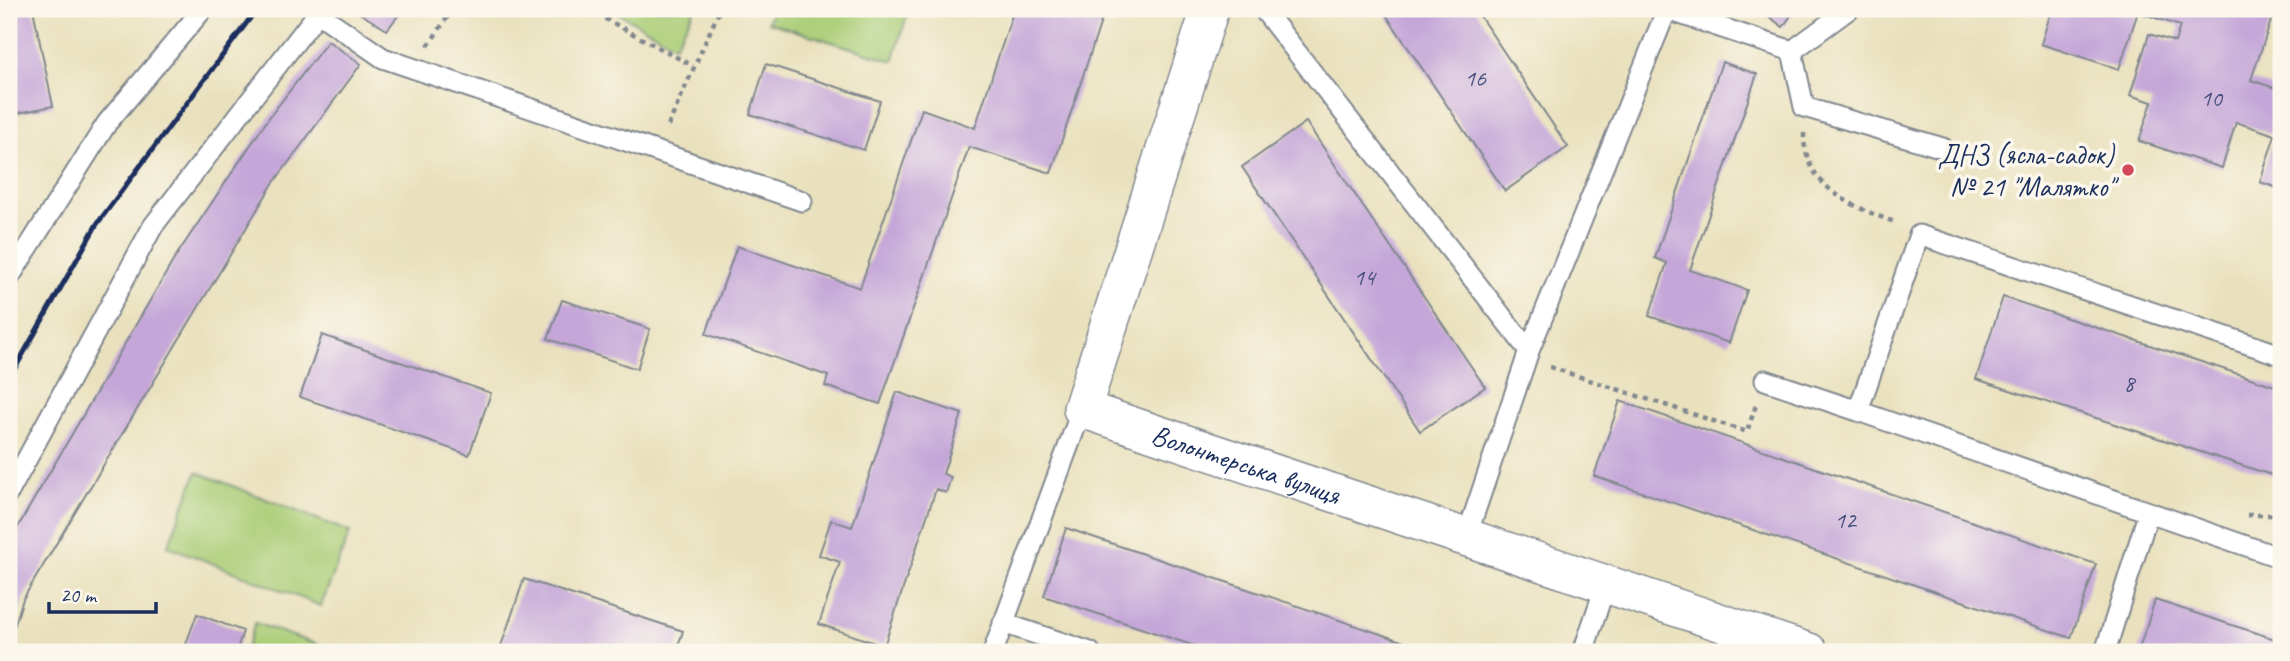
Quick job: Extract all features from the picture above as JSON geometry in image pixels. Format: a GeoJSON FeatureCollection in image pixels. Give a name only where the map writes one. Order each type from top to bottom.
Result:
{"type":"FeatureCollection","features":[{"type":"Feature","properties":{"kind":"street"},"geometry":{"type":"LineString","coordinates":[[1082,409],[1210,9]]}},
{"type":"Feature","properties":{"kind":"street","name":"Волонтерська вулиця"},"geometry":{"type":"LineString","coordinates":[[1082,409],[1809,652]]}},
{"type":"Feature","properties":{"kind":"lane"},"geometry":{"type":"LineString","coordinates":[[9,278],[107,123],[202,9]]}},
{"type":"Feature","properties":{"kind":"lane"},"geometry":{"type":"LineString","coordinates":[[1263,9],[1527,355]]}},
{"type":"Feature","properties":{"kind":"lane"},"geometry":{"type":"LineString","coordinates":[[1466,538],[1527,355],[1666,9],[1793,51]]}},
{"type":"Feature","properties":{"kind":"lane"},"geometry":{"type":"LineString","coordinates":[[1793,51],[1849,9]]}},
{"type":"Feature","properties":{"kind":"lane"},"geometry":{"type":"LineString","coordinates":[[9,492],[153,226],[320,11],[383,58],[802,201]]}},
{"type":"Feature","properties":{"kind":"lane"},"geometry":{"type":"LineString","coordinates":[[1793,51],[1804,107],[1943,148]]}},
{"type":"Feature","properties":{"kind":"lane"},"geometry":{"type":"LineString","coordinates":[[1857,411],[1919,235],[2281,355]]}},
{"type":"Feature","properties":{"kind":"lane"},"geometry":{"type":"LineString","coordinates":[[1765,380],[2281,558]]}},
{"type":"Feature","properties":{"kind":"lane"},"geometry":{"type":"LineString","coordinates":[[993,652],[1082,409]]}},
{"type":"Feature","properties":{"kind":"lane"},"geometry":{"type":"LineString","coordinates":[[2105,652],[2148,514]]}},
{"type":"Feature","properties":{"kind":"lane"},"geometry":{"type":"LineString","coordinates":[[1583,652],[1606,584]]}},
{"type":"Feature","properties":{"kind":"lane"},"geometry":{"type":"LineString","coordinates":[[1003,623],[1090,652]]}},
{"type":"Feature","properties":{"kind":"path"},"geometry":{"type":"LineString","coordinates":[[412,68],[453,9]]}},
{"type":"Feature","properties":{"kind":"path"},"geometry":{"type":"LineString","coordinates":[[587,9],[693,66]]}},
{"type":"Feature","properties":{"kind":"path"},"geometry":{"type":"LineString","coordinates":[[657,152],[720,9]]}},
{"type":"Feature","properties":{"kind":"path"},"geometry":{"type":"LineString","coordinates":[[1804,107],[1803,154],[1822,184],[1860,209],[1905,226],[1919,235]]}},
{"type":"Feature","properties":{"kind":"path"},"geometry":{"type":"LineString","coordinates":[[1527,355],[1747,432]]}},
{"type":"Feature","properties":{"kind":"green space"},"geometry":{"type":"Polygon","coordinates":[[[611,9],[695,9],[675,45],[611,9]]]}},
{"type":"Feature","properties":{"kind":"green space"},"geometry":{"type":"Polygon","coordinates":[[[773,9],[909,9],[893,61],[768,22],[773,9]]]}},
{"type":"Feature","properties":{"kind":"green space"},"geometry":{"type":"Polygon","coordinates":[[[197,472],[350,532],[321,606],[168,546],[197,472]]]}},
{"type":"Feature","properties":{"kind":"green space"},"geometry":{"type":"Polygon","coordinates":[[[255,623],[339,652],[245,652],[255,623]]]}},
{"type":"Feature","properties":{"kind":"building"},"geometry":{"type":"Polygon","coordinates":[[[9,9],[33,9],[53,106],[9,115],[9,9]]]}},
{"type":"Feature","properties":{"kind":"building"},"geometry":{"type":"Polygon","coordinates":[[[353,9],[403,9],[387,30],[353,9]]]}},
{"type":"Feature","properties":{"kind":"building"},"geometry":{"type":"Polygon","coordinates":[[[1014,9],[1105,9],[1051,173],[969,147],[880,404],[825,386],[828,376],[706,334],[737,246],[860,288],[922,109],[975,128],[1014,9]]]}},
{"type":"Feature","properties":{"kind":"building"},"geometry":{"type":"Polygon","coordinates":[[[1382,9],[1475,9],[1568,147],[1505,191],[1382,9]]]}},
{"type":"Feature","properties":{"kind":"building"},"geometry":{"type":"Polygon","coordinates":[[[1759,9],[1790,9],[1794,11],[1783,27],[1759,9]]]}},
{"type":"Feature","properties":{"kind":"building"},"geometry":{"type":"Polygon","coordinates":[[[2052,9],[2275,9],[2251,80],[2281,90],[2281,189],[2260,182],[2275,135],[2236,122],[2222,168],[2139,141],[2152,102],[2130,95],[2149,34],[2175,42],[2180,26],[2138,12],[2119,69],[2041,44],[2052,9]]]}},
{"type":"Feature","properties":{"kind":"building"},"geometry":{"type":"Polygon","coordinates":[[[328,41],[361,64],[272,185],[23,599],[9,643],[9,542],[176,256],[268,119],[328,41]]]}},
{"type":"Feature","properties":{"kind":"building"},"geometry":{"type":"Polygon","coordinates":[[[1722,62],[1757,74],[1690,270],[1747,290],[1729,343],[1649,316],[1667,263],[1655,258],[1722,62]]]}},
{"type":"Feature","properties":{"kind":"building"},"geometry":{"type":"Polygon","coordinates":[[[766,64],[880,101],[864,150],[750,114],[766,64]]]}},
{"type":"Feature","properties":{"kind":"building"},"geometry":{"type":"Polygon","coordinates":[[[1306,122],[1485,387],[1420,431],[1242,167],[1306,122]]]}},
{"type":"Feature","properties":{"kind":"building"},"geometry":{"type":"Polygon","coordinates":[[[2003,297],[2281,388],[2281,478],[1976,379],[2003,297]]]}},
{"type":"Feature","properties":{"kind":"building"},"geometry":{"type":"Polygon","coordinates":[[[562,300],[650,329],[637,369],[548,339],[562,300]]]}},
{"type":"Feature","properties":{"kind":"building"},"geometry":{"type":"Polygon","coordinates":[[[322,335],[491,393],[469,455],[300,397],[322,335]]]}},
{"type":"Feature","properties":{"kind":"building"},"geometry":{"type":"Polygon","coordinates":[[[897,392],[962,414],[943,474],[951,477],[946,493],[936,489],[884,646],[819,624],[840,562],[819,555],[831,520],[852,527],[897,392]]]}},
{"type":"Feature","properties":{"kind":"building"},"geometry":{"type":"Polygon","coordinates":[[[1620,401],[2096,564],[2071,638],[1594,476],[1620,401]]]}},
{"type":"Feature","properties":{"kind":"building"},"geometry":{"type":"Polygon","coordinates":[[[1066,528],[1434,652],[1213,652],[1044,596],[1066,528]]]}},
{"type":"Feature","properties":{"kind":"building"},"geometry":{"type":"Polygon","coordinates":[[[524,579],[683,631],[676,652],[499,652],[524,579]]]}},
{"type":"Feature","properties":{"kind":"building"},"geometry":{"type":"Polygon","coordinates":[[[2155,600],[2281,641],[2281,652],[2138,652],[2155,600]]]}},
{"type":"Feature","properties":{"kind":"building"},"geometry":{"type":"Polygon","coordinates":[[[197,614],[243,631],[236,652],[183,652],[197,614]]]}},
{"type":"Feature","properties":{"kind":"railway"},"geometry":{"type":"LineString","coordinates":[[9,379],[97,224],[257,9]]}},
{"type":"Feature","properties":{"kind":"place","name":"ДНЗ (ясла-садок) № 21 \"Малятко\""},"geometry":{"type":"Point","coordinates":[2128,170]}}]}
